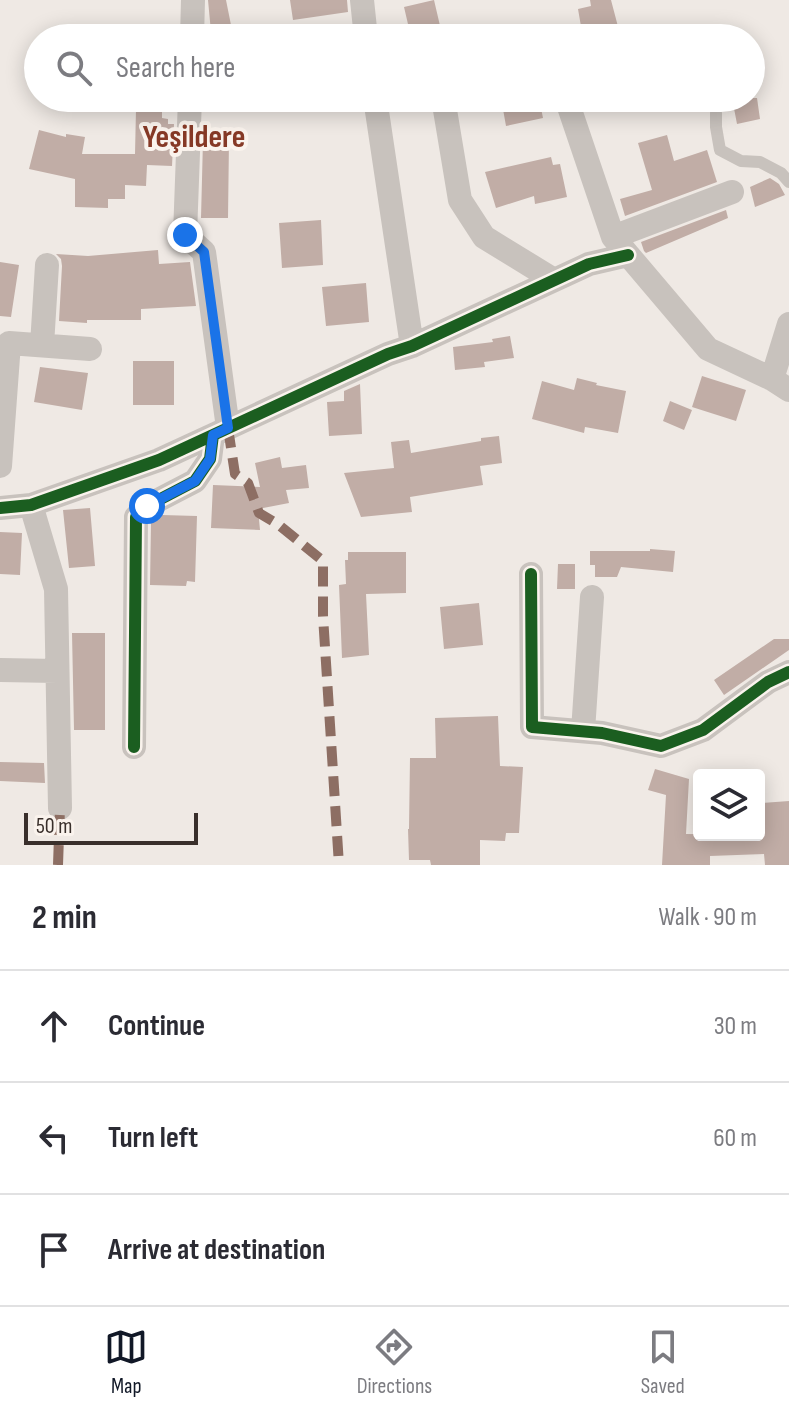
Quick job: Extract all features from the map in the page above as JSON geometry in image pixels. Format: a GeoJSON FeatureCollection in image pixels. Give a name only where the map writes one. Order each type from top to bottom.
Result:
{"type":"FeatureCollection","features":[{"type":"Feature","properties":{"kind":"street"},"geometry":{"type":"LineString","coordinates":[[192,24],[193,0]]}},
{"type":"Feature","properties":{"kind":"street"},"geometry":{"type":"LineString","coordinates":[[362,0],[365,24]]}},
{"type":"Feature","properties":{"kind":"street"},"geometry":{"type":"LineString","coordinates":[[134,747],[136,517],[147,506],[195,481],[210,459],[221,431],[204,252],[185,235],[189,112]]}},
{"type":"Feature","properties":{"kind":"street"},"geometry":{"type":"LineString","coordinates":[[377,112],[412,346]]}},
{"type":"Feature","properties":{"kind":"street"},"geometry":{"type":"LineString","coordinates":[[445,112],[460,200],[484,237],[554,280]]}},
{"type":"Feature","properties":{"kind":"street"},"geometry":{"type":"LineString","coordinates":[[571,112],[621,246],[708,349],[780,384],[789,324]]}},
{"type":"Feature","properties":{"kind":"street"},"geometry":{"type":"LineString","coordinates":[[0,508],[31,505],[159,460],[589,264],[732,192]]}},
{"type":"Feature","properties":{"kind":"street"},"geometry":{"type":"LineString","coordinates":[[42,345],[47,265]]}},
{"type":"Feature","properties":{"kind":"street"},"geometry":{"type":"LineString","coordinates":[[0,466],[9,343],[90,349]]}},
{"type":"Feature","properties":{"kind":"street"},"geometry":{"type":"LineString","coordinates":[[31,505],[56,589],[60,808]]}},
{"type":"Feature","properties":{"kind":"street"},"geometry":{"type":"LineString","coordinates":[[531,574],[532,727],[602,733],[661,746],[703,730],[768,682],[789,672]]}},
{"type":"Feature","properties":{"kind":"street"},"geometry":{"type":"LineString","coordinates":[[583,731],[592,597]]}},
{"type":"Feature","properties":{"kind":"street"},"geometry":{"type":"LineString","coordinates":[[0,670],[57,671]]}},
{"type":"Feature","properties":{"kind":"lane"},"geometry":{"type":"LineString","coordinates":[[716,113],[720,150],[741,161],[760,162],[781,173],[789,182]]}},
{"type":"Feature","properties":{"kind":"building"},"geometry":{"type":"Polygon","coordinates":[[[208,0],[226,0],[231,24],[210,24],[208,0]]]}},
{"type":"Feature","properties":{"kind":"building"},"geometry":{"type":"Polygon","coordinates":[[[290,0],[347,0],[348,12],[293,20],[290,0]]]}},
{"type":"Feature","properties":{"kind":"building"},"geometry":{"type":"Polygon","coordinates":[[[434,0],[440,24],[408,24],[404,7],[434,0]]]}},
{"type":"Feature","properties":{"kind":"building"},"geometry":{"type":"Polygon","coordinates":[[[590,0],[611,0],[617,24],[581,24],[578,9],[591,6],[590,0]]]}},
{"type":"Feature","properties":{"kind":"building"},"geometry":{"type":"Polygon","coordinates":[[[136,112],[162,112],[162,118],[168,119],[168,124],[174,124],[172,166],[147,165],[146,186],[125,185],[125,199],[108,199],[108,208],[75,207],[75,179],[29,169],[39,130],[66,137],[66,134],[85,137],[82,154],[135,154],[136,112]]]}},
{"type":"Feature","properties":{"kind":"building"},"geometry":{"type":"Polygon","coordinates":[[[504,112],[542,112],[543,118],[506,126],[504,112]]]}},
{"type":"Feature","properties":{"kind":"building"},"geometry":{"type":"Polygon","coordinates":[[[735,112],[759,112],[760,119],[737,124],[735,112]]]}},
{"type":"Feature","properties":{"kind":"building"},"geometry":{"type":"Polygon","coordinates":[[[667,135],[674,161],[707,150],[717,182],[625,216],[620,199],[652,190],[638,143],[667,135]]]}},
{"type":"Feature","properties":{"kind":"building"},"geometry":{"type":"Polygon","coordinates":[[[203,140],[229,140],[228,218],[201,218],[203,140]]]}},
{"type":"Feature","properties":{"kind":"building"},"geometry":{"type":"Polygon","coordinates":[[[551,157],[553,165],[560,164],[567,197],[535,204],[534,196],[496,208],[485,172],[551,157]]]}},
{"type":"Feature","properties":{"kind":"building"},"geometry":{"type":"Polygon","coordinates":[[[770,178],[779,184],[785,195],[755,207],[750,187],[770,178]]]}},
{"type":"Feature","properties":{"kind":"building"},"geometry":{"type":"Polygon","coordinates":[[[726,210],[728,218],[646,253],[644,251],[641,242],[726,210]]]}},
{"type":"Feature","properties":{"kind":"building"},"geometry":{"type":"Polygon","coordinates":[[[321,220],[323,265],[282,268],[279,223],[321,220]]]}},
{"type":"Feature","properties":{"kind":"building"},"geometry":{"type":"Polygon","coordinates":[[[158,250],[159,264],[190,262],[196,306],[141,309],[141,320],[59,321],[62,266],[56,254],[88,256],[158,250]]]}},
{"type":"Feature","properties":{"kind":"building"},"geometry":{"type":"Polygon","coordinates":[[[0,262],[19,265],[11,317],[0,316],[0,262]]]}},
{"type":"Feature","properties":{"kind":"building"},"geometry":{"type":"Polygon","coordinates":[[[366,283],[369,322],[326,326],[322,287],[366,283]]]}},
{"type":"Feature","properties":{"kind":"building"},"geometry":{"type":"Polygon","coordinates":[[[510,336],[514,358],[484,362],[485,367],[455,370],[453,347],[493,342],[492,339],[510,336]]]}},
{"type":"Feature","properties":{"kind":"building"},"geometry":{"type":"Polygon","coordinates":[[[133,361],[174,361],[174,405],[133,405],[133,361]]]}},
{"type":"Feature","properties":{"kind":"building"},"geometry":{"type":"Polygon","coordinates":[[[40,367],[88,373],[82,410],[34,402],[40,367]]]}},
{"type":"Feature","properties":{"kind":"building"},"geometry":{"type":"Polygon","coordinates":[[[702,376],[746,390],[736,421],[692,407],[702,376]]]}},
{"type":"Feature","properties":{"kind":"building"},"geometry":{"type":"Polygon","coordinates":[[[577,378],[626,391],[618,433],[585,427],[584,433],[532,419],[542,381],[574,390],[577,378]]]}},
{"type":"Feature","properties":{"kind":"building"},"geometry":{"type":"Polygon","coordinates":[[[360,384],[362,434],[329,436],[327,402],[344,401],[344,391],[360,384]]]}},
{"type":"Feature","properties":{"kind":"building"},"geometry":{"type":"Polygon","coordinates":[[[670,401],[692,410],[684,430],[663,421],[670,401]]]}},
{"type":"Feature","properties":{"kind":"building"},"geometry":{"type":"Polygon","coordinates":[[[499,436],[502,463],[480,466],[483,485],[410,497],[412,512],[361,517],[344,473],[394,468],[391,442],[409,440],[411,453],[499,436]]]}},
{"type":"Feature","properties":{"kind":"building"},"geometry":{"type":"Polygon","coordinates":[[[280,457],[282,468],[306,465],[309,488],[286,490],[289,503],[258,509],[260,530],[211,528],[213,485],[260,487],[255,463],[280,457]]]}},
{"type":"Feature","properties":{"kind":"building"},"geometry":{"type":"Polygon","coordinates":[[[90,508],[95,566],[69,568],[63,510],[90,508]]]}},
{"type":"Feature","properties":{"kind":"building"},"geometry":{"type":"Polygon","coordinates":[[[162,515],[197,516],[195,582],[187,581],[186,586],[150,585],[151,523],[162,515]]]}},
{"type":"Feature","properties":{"kind":"building"},"geometry":{"type":"Polygon","coordinates":[[[0,532],[22,533],[20,575],[0,574],[0,532]]]}},
{"type":"Feature","properties":{"kind":"building"},"geometry":{"type":"Polygon","coordinates":[[[590,551],[675,551],[673,572],[621,567],[617,577],[595,577],[595,565],[590,565],[590,551]]]}},
{"type":"Feature","properties":{"kind":"building"},"geometry":{"type":"Polygon","coordinates":[[[348,552],[406,552],[406,593],[366,594],[369,655],[342,658],[339,585],[346,584],[345,560],[348,560],[348,552]]]}},
{"type":"Feature","properties":{"kind":"building"},"geometry":{"type":"Polygon","coordinates":[[[558,564],[575,564],[575,589],[557,589],[558,564]]]}},
{"type":"Feature","properties":{"kind":"building"},"geometry":{"type":"Polygon","coordinates":[[[479,603],[483,645],[444,649],[440,607],[479,603]]]}},
{"type":"Feature","properties":{"kind":"building"},"geometry":{"type":"Polygon","coordinates":[[[72,633],[105,633],[105,730],[74,730],[72,633]]]}},
{"type":"Feature","properties":{"kind":"building"},"geometry":{"type":"Polygon","coordinates":[[[774,639],[789,639],[789,650],[724,695],[714,680],[774,639]]]}},
{"type":"Feature","properties":{"kind":"building"},"geometry":{"type":"Polygon","coordinates":[[[498,716],[500,766],[523,767],[519,833],[506,833],[505,841],[480,840],[480,865],[431,865],[430,860],[409,860],[410,758],[436,758],[435,718],[498,716]]]}},
{"type":"Feature","properties":{"kind":"building"},"geometry":{"type":"Polygon","coordinates":[[[0,762],[44,763],[45,783],[0,781],[0,762]]]}},
{"type":"Feature","properties":{"kind":"building"},"geometry":{"type":"Polygon","coordinates":[[[655,769],[689,779],[686,834],[693,834],[693,841],[765,841],[765,803],[789,801],[789,865],[765,865],[764,854],[710,856],[710,865],[662,865],[666,795],[648,790],[655,769]]]}},
{"type":"Feature","properties":{"kind":"marked path"},"geometry":{"type":"LineString","coordinates":[[228,428],[235,474],[248,483],[259,513],[323,561],[323,616],[339,865]]}},
{"type":"Feature","properties":{"kind":"marked path"},"geometry":{"type":"LineString","coordinates":[[58,865],[60,808]]}},
{"type":"Feature","properties":{"kind":"cycle path"},"geometry":{"type":"LineString","coordinates":[[0,508],[31,505],[159,460],[589,264],[628,255]]}},
{"type":"Feature","properties":{"kind":"cycle path"},"geometry":{"type":"LineString","coordinates":[[134,747],[136,517],[147,506],[195,481],[210,459],[213,435]]}},
{"type":"Feature","properties":{"kind":"cycle path"},"geometry":{"type":"LineString","coordinates":[[531,574],[532,727],[602,733],[661,746],[703,730],[768,682],[789,672]]}},
{"type":"Feature","properties":{"kind":"district","name":"Yeşildere"},"geometry":{"type":"Point","coordinates":[194,137]}},
{"type":"Feature","properties":{"kind":"route"},"geometry":{"type":"LineString","coordinates":[[147,506],[195,481],[210,459],[213,435],[228,428],[204,252],[185,235]]}}]}
